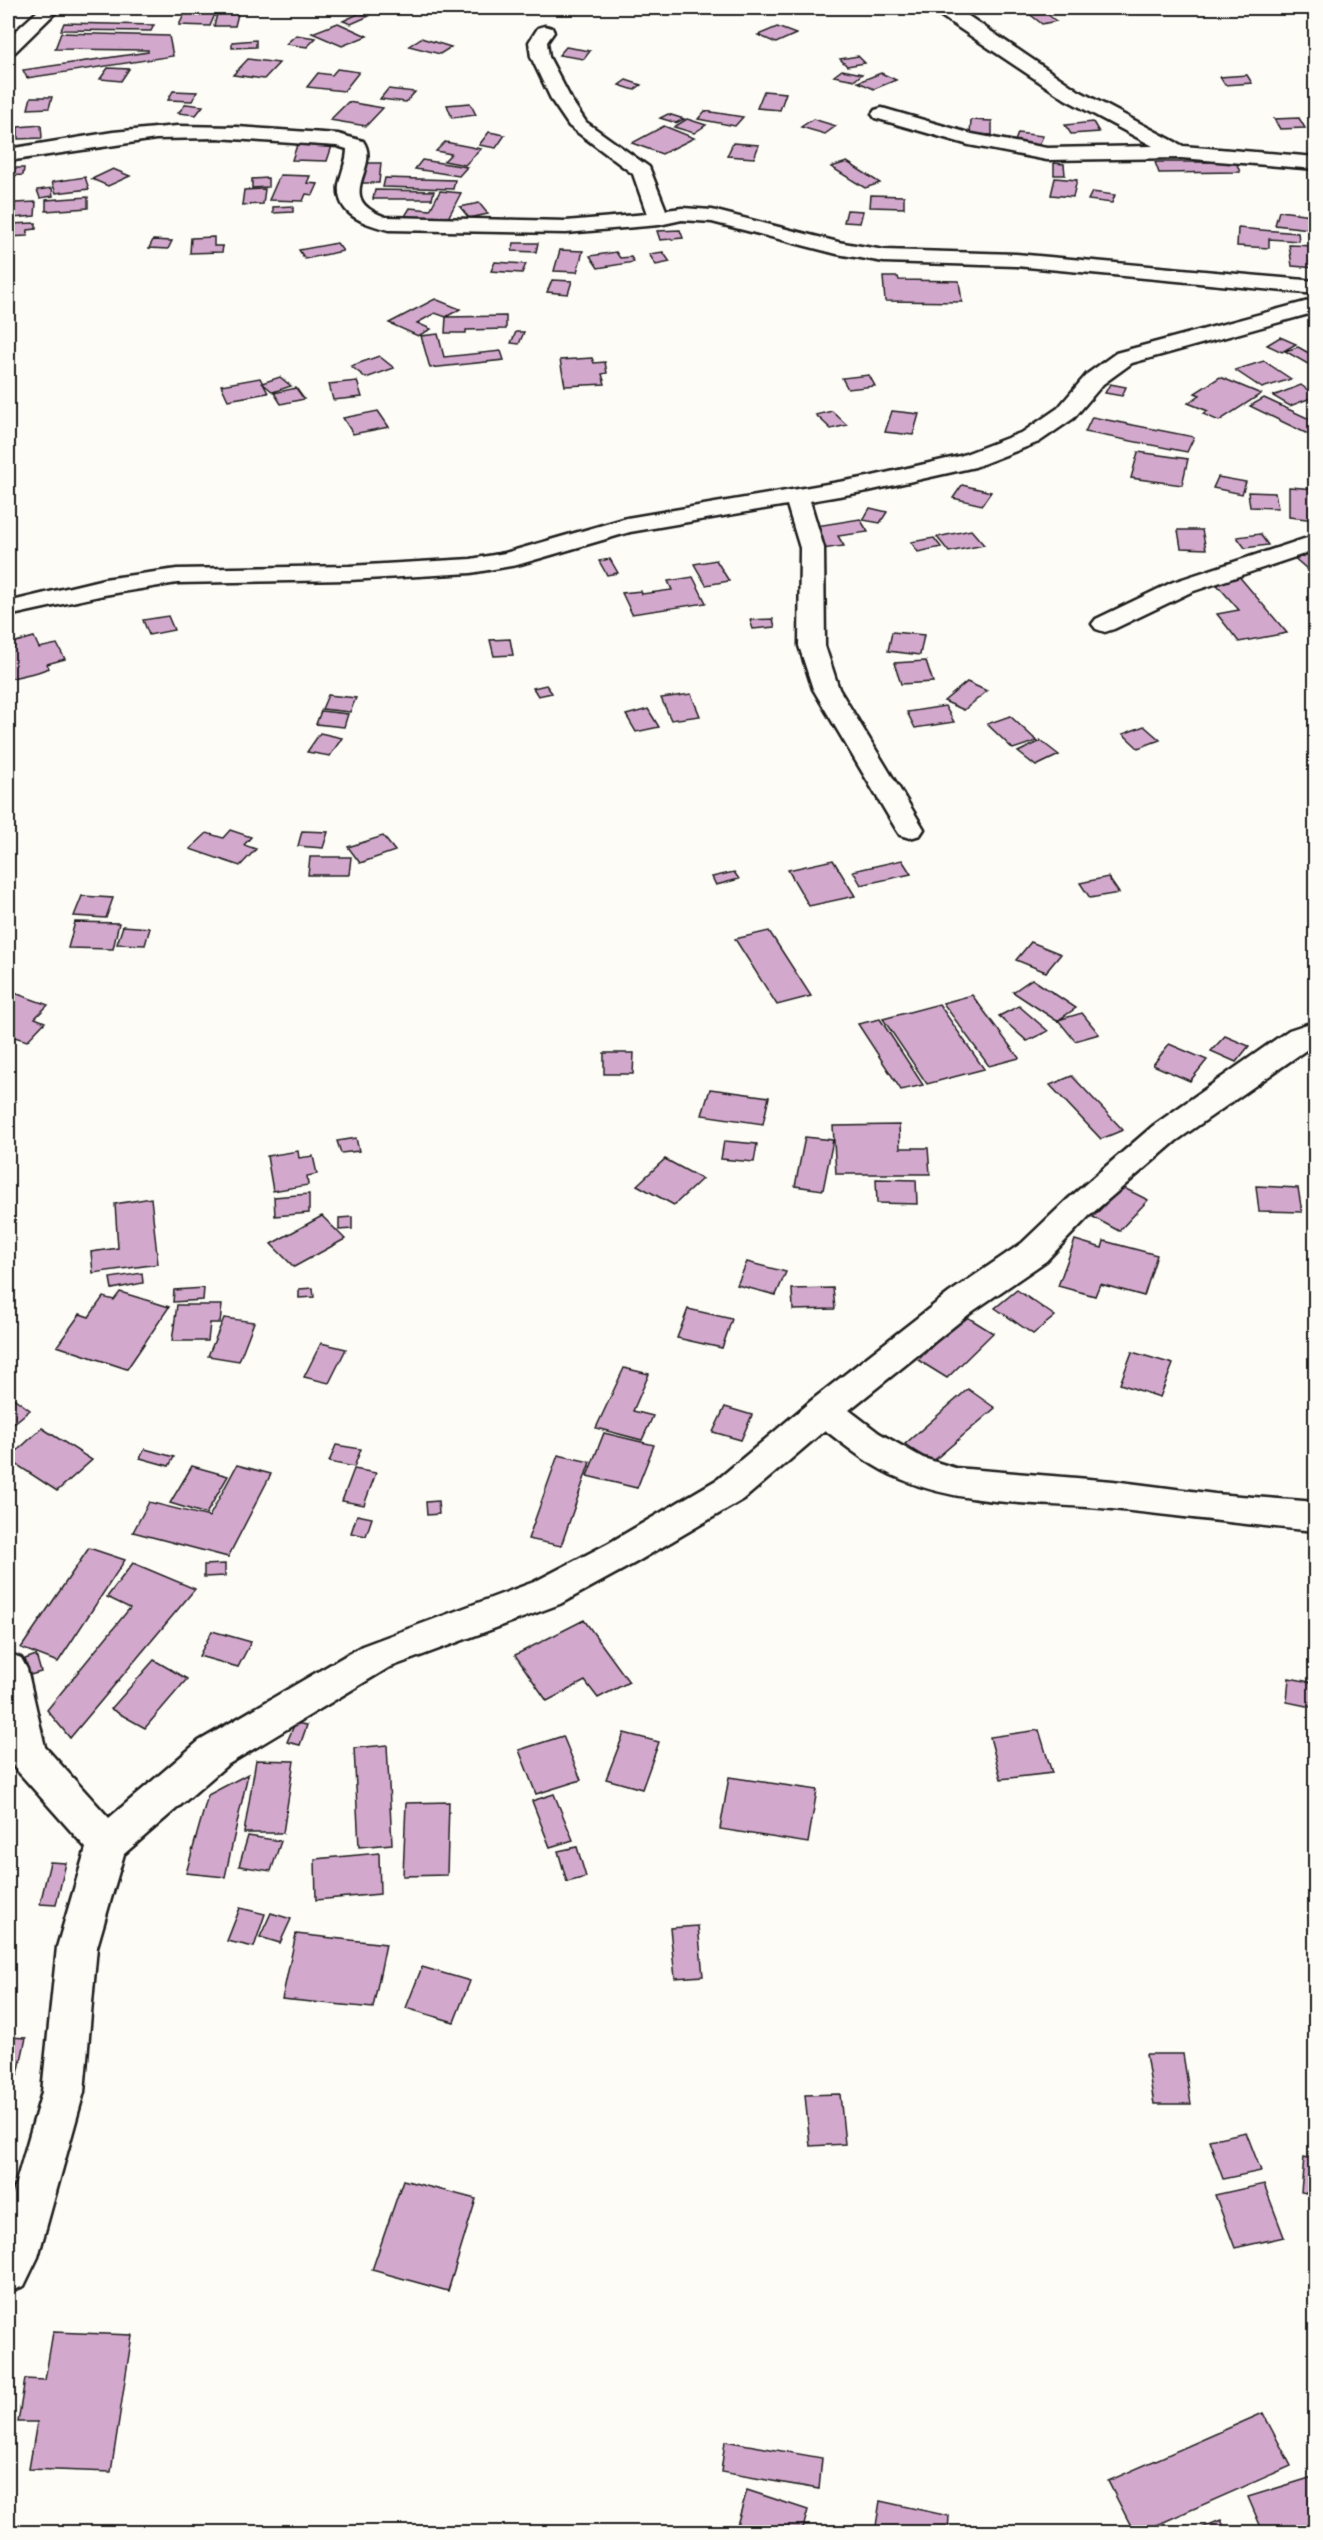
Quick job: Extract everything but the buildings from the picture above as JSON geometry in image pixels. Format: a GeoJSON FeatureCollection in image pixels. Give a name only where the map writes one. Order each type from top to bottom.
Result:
{"type":"FeatureCollection","features":[{"type":"Feature","properties":{"kind":"street"},"geometry":{"type":"LineString","coordinates":[[8,48],[51,8]]}},
{"type":"Feature","properties":{"kind":"street"},"geometry":{"type":"LineString","coordinates":[[938,8],[954,15],[1072,95],[1181,152]]}},
{"type":"Feature","properties":{"kind":"street"},"geometry":{"type":"LineString","coordinates":[[545,32],[538,42],[540,57],[562,101],[579,126],[642,171],[659,219]]}},
{"type":"Feature","properties":{"kind":"street"},"geometry":{"type":"LineString","coordinates":[[882,114],[978,141],[1047,154],[1181,152],[1316,163]]}},
{"type":"Feature","properties":{"kind":"street"},"geometry":{"type":"LineString","coordinates":[[8,155],[109,138],[176,132],[227,132],[338,140],[356,145],[357,153],[350,179],[350,201],[356,212],[369,220],[389,224],[566,227],[659,219],[682,214],[712,216],[837,248],[884,256],[1016,260],[1316,288]]}},
{"type":"Feature","properties":{"kind":"street"},"geometry":{"type":"LineString","coordinates":[[8,609],[104,586],[177,576],[349,573],[471,566],[508,560],[627,525],[797,497],[967,462],[1031,437],[1066,413],[1095,379],[1124,358],[1316,305]]}},
{"type":"Feature","properties":{"kind":"street"},"geometry":{"type":"LineString","coordinates":[[797,497],[812,548],[812,646],[826,689],[910,829]]}},
{"type":"Feature","properties":{"kind":"street"},"geometry":{"type":"LineString","coordinates":[[1105,624],[1182,587],[1316,542]]}},
{"type":"Feature","properties":{"kind":"street"},"geometry":{"type":"LineString","coordinates":[[8,2270],[16,2257],[63,2092],[77,1947],[107,1844],[213,1753],[375,1657],[547,1593],[622,1553],[730,1489],[824,1410],[961,1302],[1034,1252],[1078,1208],[1165,1133],[1300,1037],[1316,1031]]}},
{"type":"Feature","properties":{"kind":"street"},"geometry":{"type":"LineString","coordinates":[[824,1410],[867,1443],[912,1469],[955,1482],[1113,1495],[1215,1509],[1316,1516]]}},
{"type":"Feature","properties":{"kind":"street"},"geometry":{"type":"LineString","coordinates":[[8,1669],[28,1755],[107,1844]]}}]}
